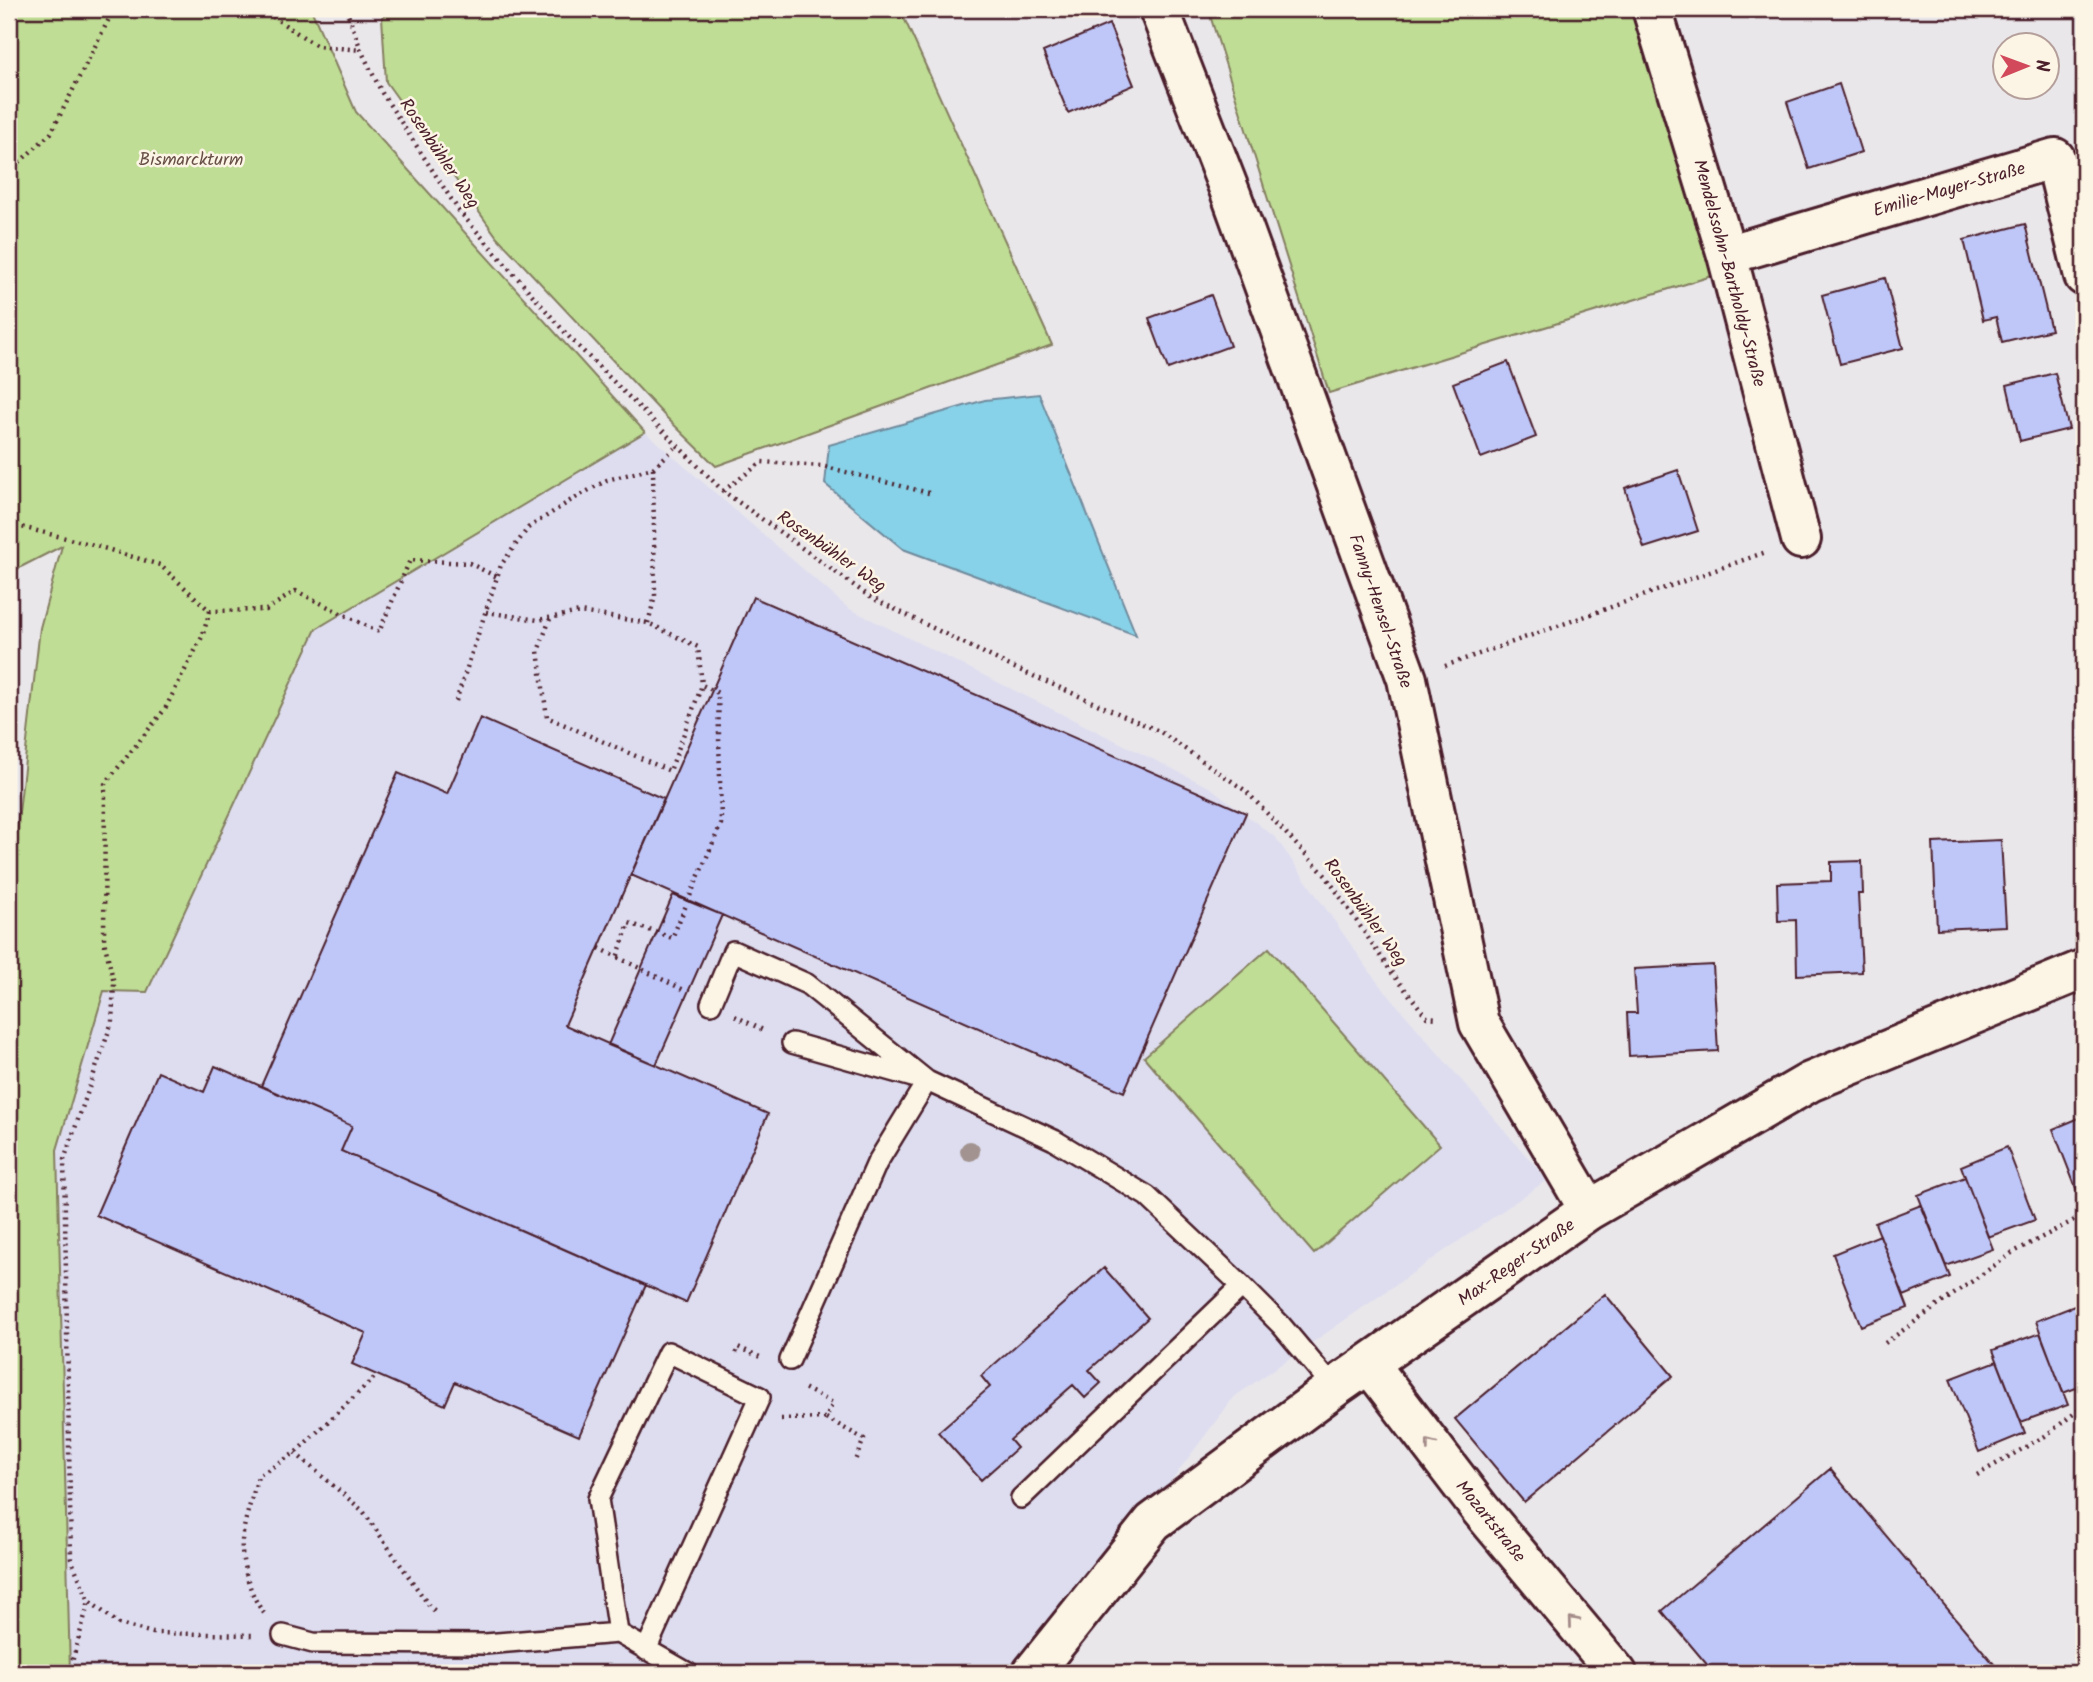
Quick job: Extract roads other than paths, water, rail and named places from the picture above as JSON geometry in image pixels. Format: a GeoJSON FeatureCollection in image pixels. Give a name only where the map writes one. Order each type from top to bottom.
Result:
{"type":"FeatureCollection","features":[{"type":"Feature","properties":{"kind":"street","name":"Fanny-Hensel-Straße"},"geometry":{"type":"LineString","coordinates":[[1159,9],[1232,197],[1408,679],[1479,1023],[1589,1210]]}},
{"type":"Feature","properties":{"kind":"street","name":"Mendelssohn-Bartholdy-Straße"},"geometry":{"type":"LineString","coordinates":[[1652,9],[1727,255],[1801,539]]}},
{"type":"Feature","properties":{"kind":"street","name":"Emilie-Mayer-Straße"},"geometry":{"type":"LineString","coordinates":[[1727,255],[2054,158],[2083,270]]}},
{"type":"Feature","properties":{"kind":"street","name":"Max-Reger-Straße"},"geometry":{"type":"LineString","coordinates":[[1032,1673],[1153,1522],[1334,1388],[1589,1210],[1810,1082],[2084,970]]}},
{"type":"Feature","properties":{"kind":"street","name":"Mozartstraße"},"geometry":{"type":"LineString","coordinates":[[1370,1365],[1480,1509],[1617,1673]]}},
{"type":"Feature","properties":{"kind":"lane"},"geometry":{"type":"LineString","coordinates":[[710,1004],[733,951],[807,984],[927,1081]]}},
{"type":"Feature","properties":{"kind":"lane"},"geometry":{"type":"LineString","coordinates":[[792,1043],[927,1081],[1054,1140],[1147,1196],[1281,1325],[1334,1388]]}},
{"type":"Feature","properties":{"kind":"lane"},"geometry":{"type":"LineString","coordinates":[[790,1360],[877,1163],[927,1081]]}},
{"type":"Feature","properties":{"kind":"lane"},"geometry":{"type":"LineString","coordinates":[[1021,1497],[1242,1286]]}},
{"type":"Feature","properties":{"kind":"lane"},"geometry":{"type":"LineString","coordinates":[[618,1633],[598,1499],[668,1352],[760,1397],[646,1650]]}},
{"type":"Feature","properties":{"kind":"lane"},"geometry":{"type":"LineString","coordinates":[[283,1636],[313,1643],[485,1644],[618,1633],[688,1673]]}},
{"type":"Feature","properties":{"kind":"water"},"geometry":{"type":"Polygon","coordinates":[[[1039,394],[1136,635],[903,549],[825,484],[829,445],[985,400],[1039,394]]]}},
{"type":"Feature","properties":{"kind":"park label","name":"Bismarckturm"},"geometry":{"type":"Point","coordinates":[191,159]}}]}
